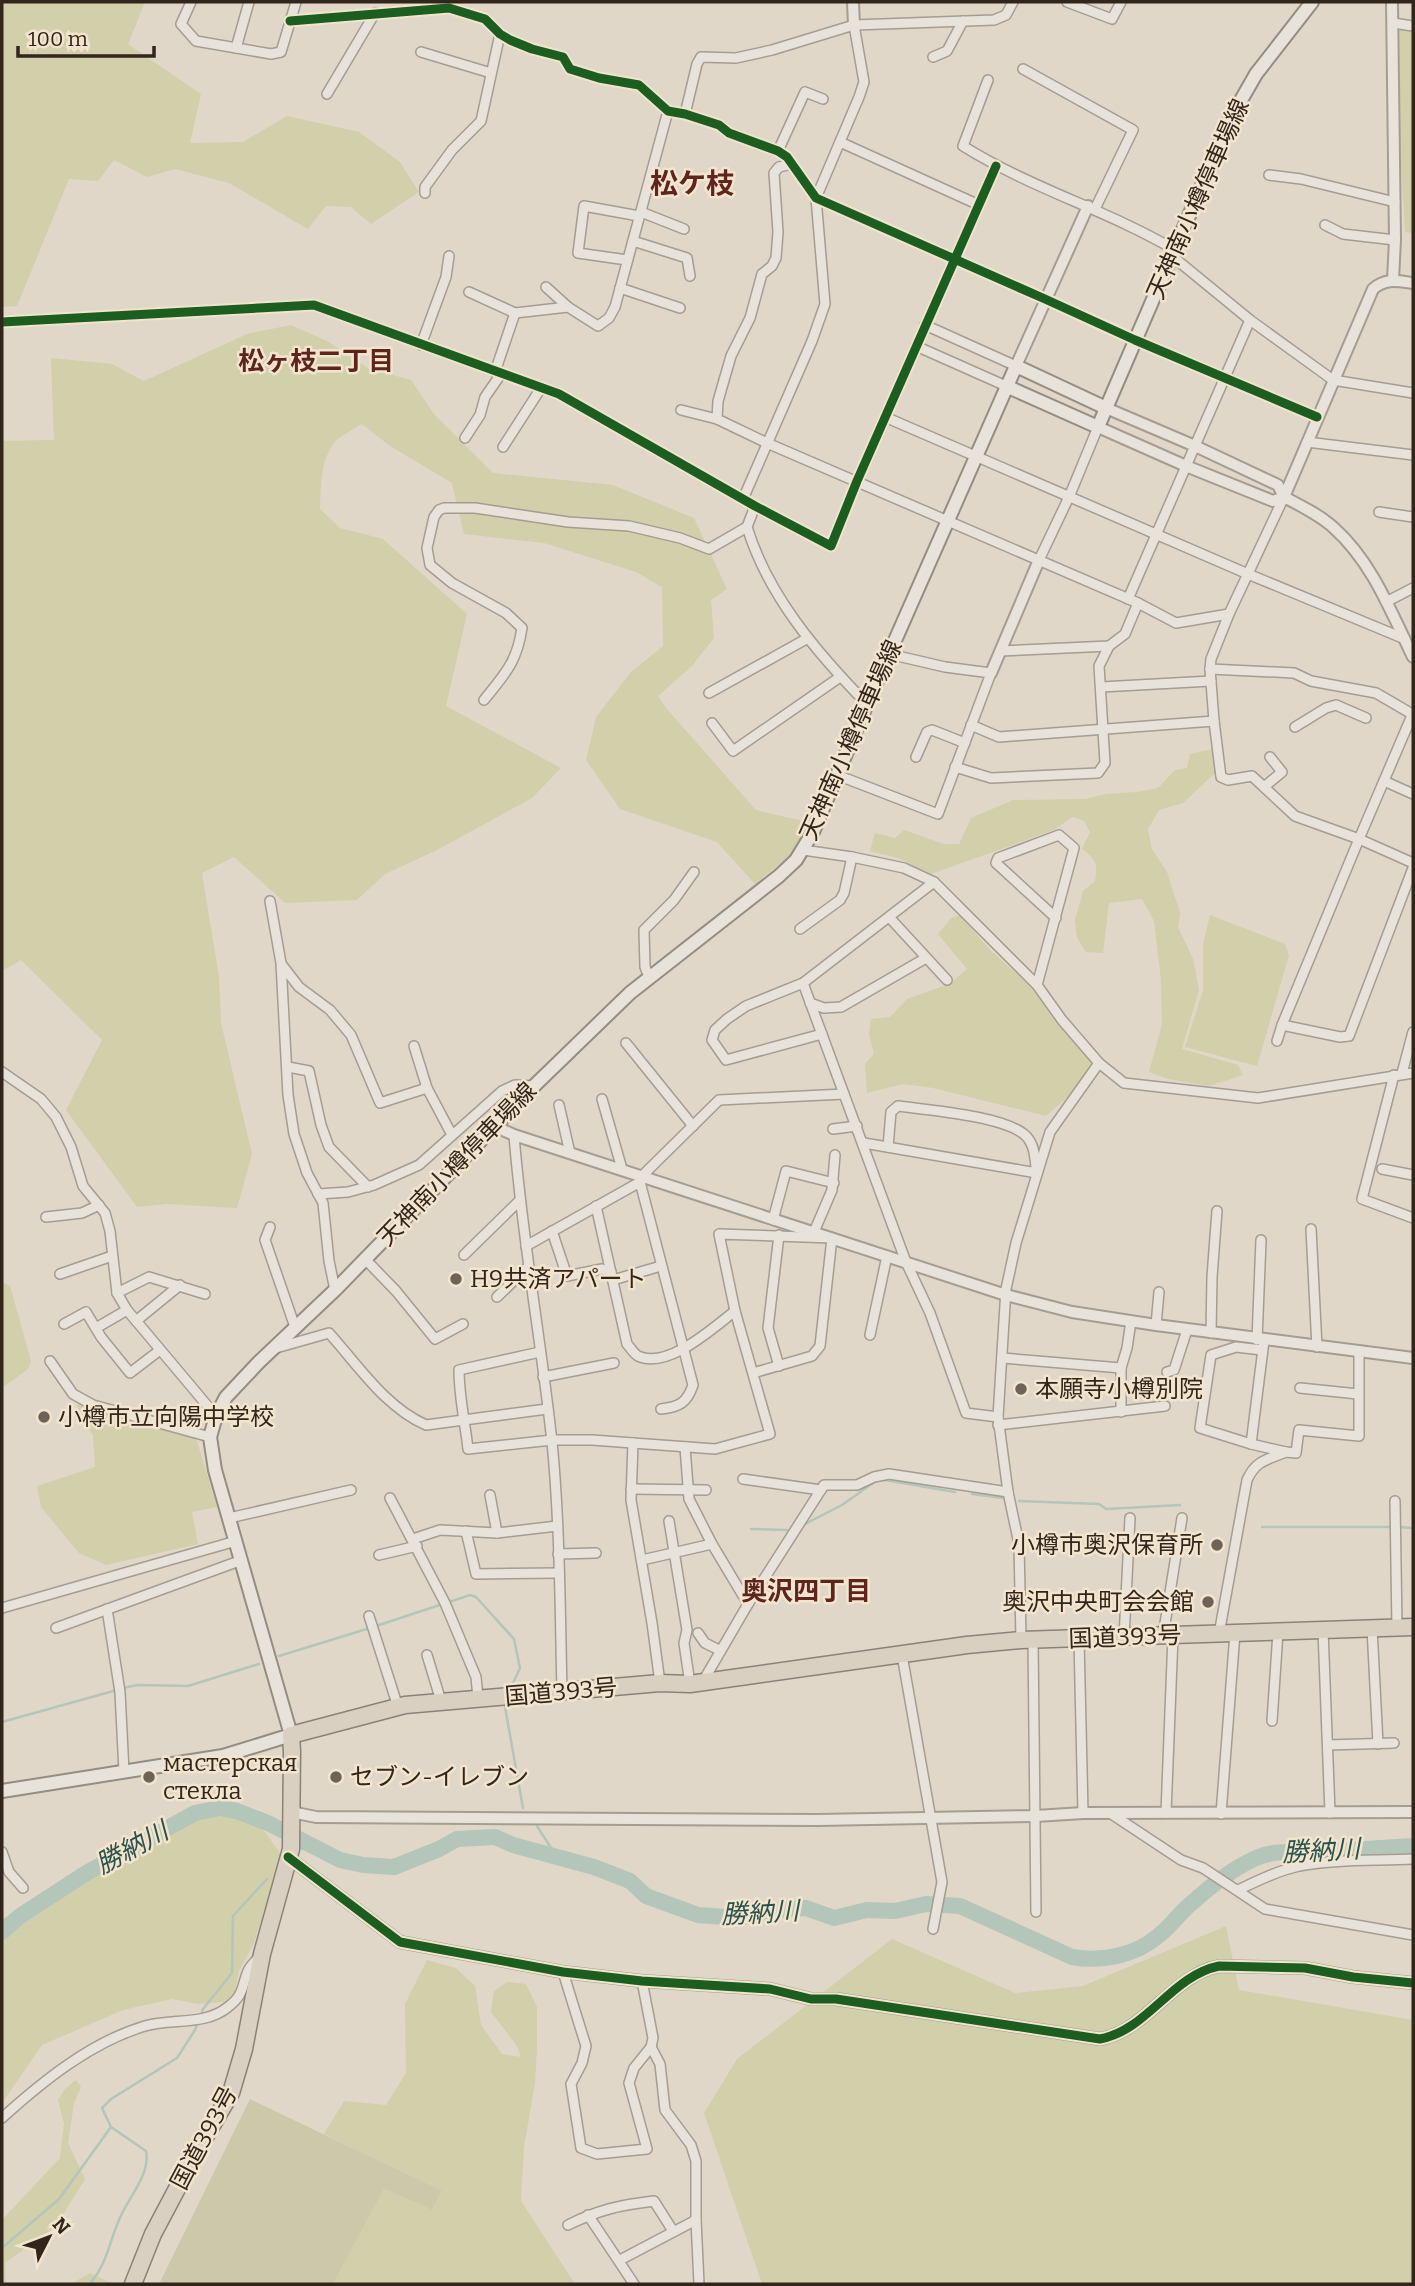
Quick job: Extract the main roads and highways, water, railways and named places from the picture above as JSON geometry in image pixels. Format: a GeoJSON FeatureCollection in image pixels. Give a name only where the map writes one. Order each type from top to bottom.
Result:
{"type":"FeatureCollection","features":[{"type":"Feature","properties":{"kind":"highway","name":"国道393号"},"geometry":{"type":"LineString","coordinates":[[133,2284],[153,2234],[231,2093],[244,2049],[262,1954],[289,1853],[291,1735],[398,1707],[441,1701],[660,1683],[696,1683],[968,1645],[1027,1640],[1413,1627]]}},
{"type":"Feature","properties":{"kind":"main road","name":"天神南小樽停車場線"},"geometry":{"type":"LineString","coordinates":[[1006,386],[1098,427],[1232,116],[1256,74],[1312,2]]}},
{"type":"Feature","properties":{"kind":"main road","name":"天神南小樽停車場線"},"geometry":{"type":"LineString","coordinates":[[291,1735],[215,1470],[210,1437],[216,1416],[226,1397],[335,1290],[534,1086],[649,977],[779,876],[803,850],[1016,366],[1106,408]]}},
{"type":"Feature","properties":{"kind":"main road"},"geometry":{"type":"LineString","coordinates":[[2,1791],[223,1756],[291,1735]]}},
{"type":"Feature","properties":{"kind":"waterway"},"geometry":{"type":"LineString","coordinates":[[801,1526],[842,1505],[876,1481],[885,1480],[955,1492]]}},
{"type":"Feature","properties":{"kind":"waterway"},"geometry":{"type":"LineString","coordinates":[[972,1494],[1003,1498]]}},
{"type":"Feature","properties":{"kind":"waterway"},"geometry":{"type":"LineString","coordinates":[[1019,1501],[1099,1504],[1106,1509],[1180,1505]]}},
{"type":"Feature","properties":{"kind":"waterway"},"geometry":{"type":"LineString","coordinates":[[1262,1527],[1392,1527]]}},
{"type":"Feature","properties":{"kind":"waterway"},"geometry":{"type":"LineString","coordinates":[[1398,1527],[1413,1528]]}},
{"type":"Feature","properties":{"kind":"waterway"},"geometry":{"type":"LineString","coordinates":[[751,1529],[787,1530]]}},
{"type":"Feature","properties":{"kind":"waterway"},"geometry":{"type":"LineString","coordinates":[[376,1626],[470,1595],[476,1597],[514,1639],[520,1668],[513,1683]]}},
{"type":"Feature","properties":{"kind":"waterway"},"geometry":{"type":"LineString","coordinates":[[279,1656],[370,1628]]}},
{"type":"Feature","properties":{"kind":"waterway"},"geometry":{"type":"LineString","coordinates":[[123,1688],[137,1685],[188,1686],[259,1664]]}},
{"type":"Feature","properties":{"kind":"waterway"},"geometry":{"type":"LineString","coordinates":[[2,1722],[117,1690]]}},
{"type":"Feature","properties":{"kind":"waterway"},"geometry":{"type":"LineString","coordinates":[[505,1707],[523,1808]]}},
{"type":"Feature","properties":{"kind":"waterway","name":"勝納川"},"geometry":{"type":"LineString","coordinates":[[2,1932],[20,1916],[88,1872],[195,1813],[220,1808],[237,1811],[270,1824],[340,1860],[363,1865],[394,1867],[457,1839],[495,1837],[513,1845],[594,1867],[630,1881],[646,1896],[698,1915],[739,1918],[775,1910],[806,1908],[834,1918],[867,1910],[895,1911],[926,1904],[960,1906],[1072,1957],[1094,1959],[1128,1953],[1149,1943],[1218,1881],[1262,1856],[1285,1852],[1413,1846]]}},
{"type":"Feature","properties":{"kind":"waterway"},"geometry":{"type":"LineString","coordinates":[[537,1826],[558,1859]]}},
{"type":"Feature","properties":{"kind":"waterway"},"geometry":{"type":"LineString","coordinates":[[302,1849],[304,1841]]}},
{"type":"Feature","properties":{"kind":"waterway"},"geometry":{"type":"LineString","coordinates":[[201,2015],[232,1973],[233,1916],[267,1879]]}},
{"type":"Feature","properties":{"kind":"waterway"},"geometry":{"type":"LineString","coordinates":[[90,2284],[104,2261],[119,2220],[142,2178],[147,2160],[146,2151],[111,2127],[102,2108],[111,2099],[177,2058],[198,2021]]}},
{"type":"Feature","properties":{"kind":"waterway"},"geometry":{"type":"LineString","coordinates":[[2,2248],[59,2199],[111,2127]]}},
{"type":"Feature","properties":{"kind":"place","name":"H9共済アパート"},"geometry":{"type":"Point","coordinates":[456,1279]}},
{"type":"Feature","properties":{"kind":"place","name":"本願寺小樽別院"},"geometry":{"type":"Point","coordinates":[1021,1389]}},
{"type":"Feature","properties":{"kind":"place","name":"小樽市立向陽中学校"},"geometry":{"type":"Point","coordinates":[44,1417]}},
{"type":"Feature","properties":{"kind":"place","name":"小樽市奥沢保育所"},"geometry":{"type":"Point","coordinates":[1217,1545]}},
{"type":"Feature","properties":{"kind":"place","name":"奥沢中央町会会館"},"geometry":{"type":"Point","coordinates":[1208,1602]}},
{"type":"Feature","properties":{"kind":"place","name":"мастерская стекла"},"geometry":{"type":"Point","coordinates":[149,1777]}},
{"type":"Feature","properties":{"kind":"place","name":"セブン-イレブン"},"geometry":{"type":"Point","coordinates":[336,1777]}},
{"type":"Feature","properties":{"kind":"district","name":"松ケ枝"},"geometry":{"type":"Point","coordinates":[692,183]}},
{"type":"Feature","properties":{"kind":"district","name":"松ヶ枝二丁目"},"geometry":{"type":"Point","coordinates":[316,361]}},
{"type":"Feature","properties":{"kind":"district","name":"奥沢四丁目"},"geometry":{"type":"Point","coordinates":[806,1591]}}]}
